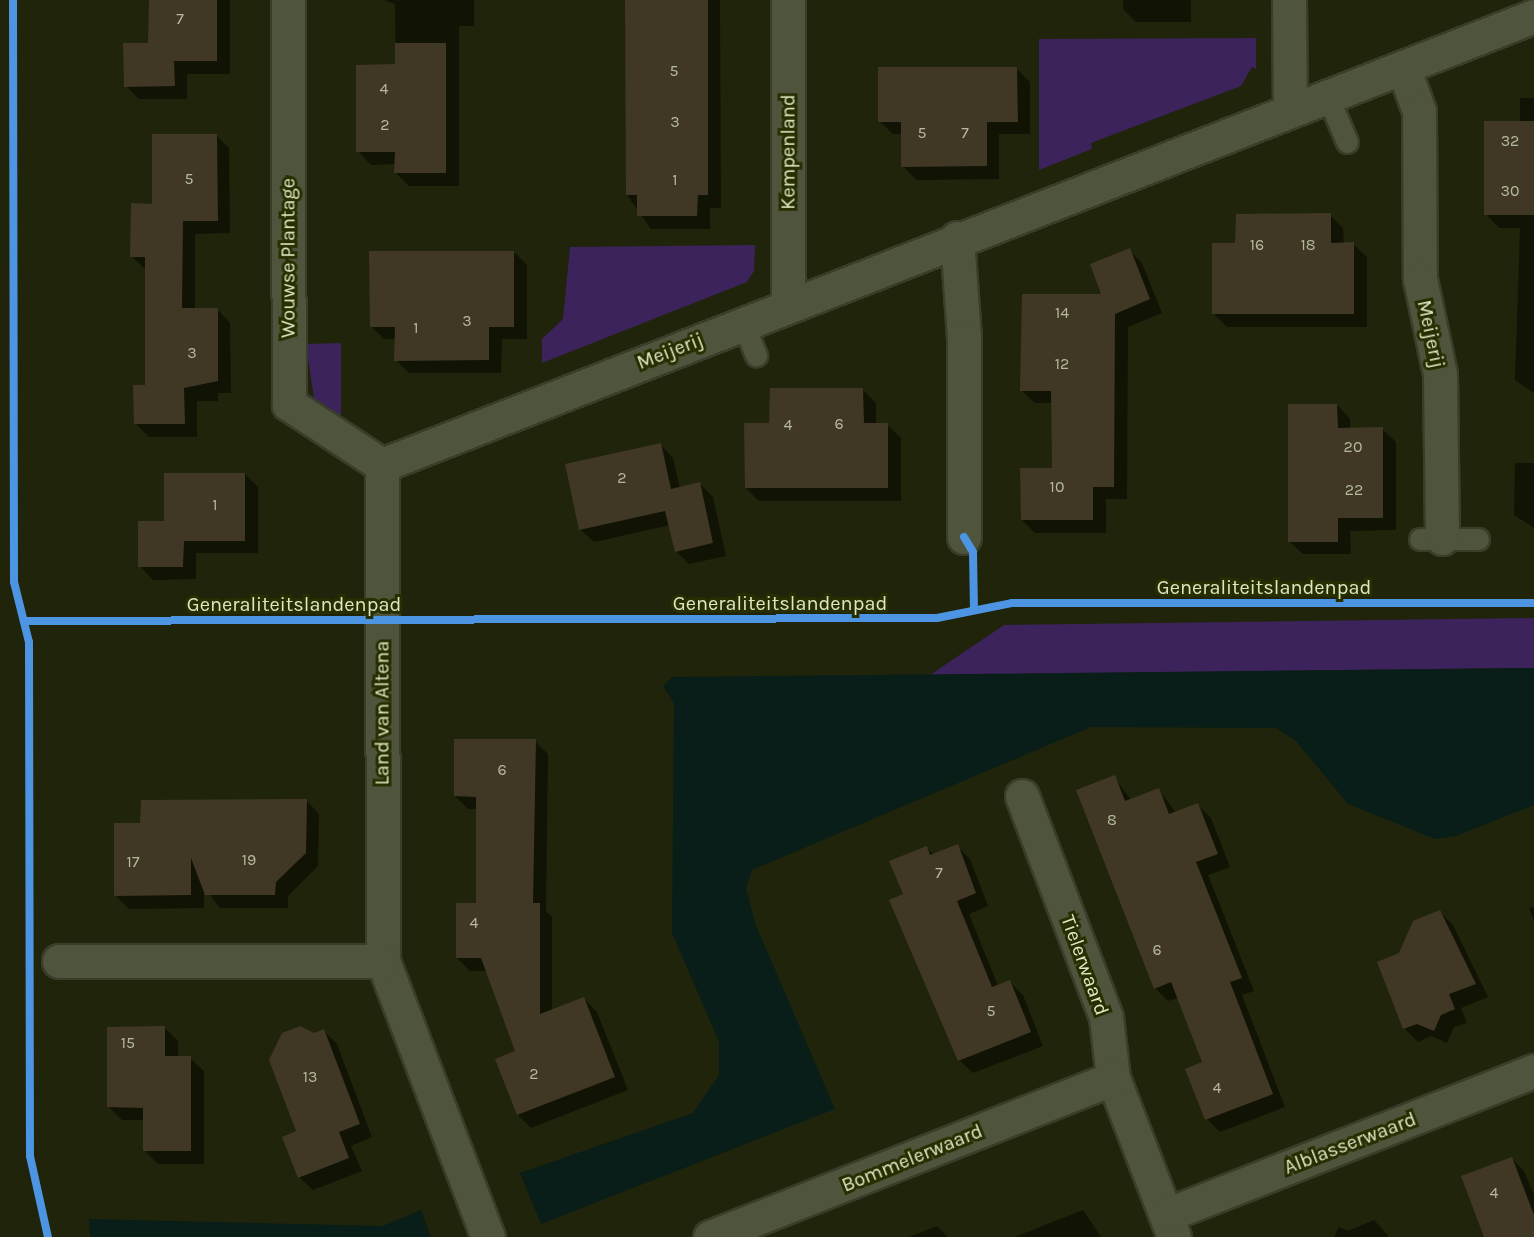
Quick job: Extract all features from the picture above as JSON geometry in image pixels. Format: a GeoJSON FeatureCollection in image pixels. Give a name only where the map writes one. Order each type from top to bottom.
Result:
{"type":"FeatureCollection","features":[{"type":"Feature","properties":{"kind":"street","name":"Wouwse Plantage"},"geometry":{"type":"LineString","coordinates":[[288,0],[289,404],[382,465]]}},
{"type":"Feature","properties":{"kind":"street","name":"Kempenland"},"geometry":{"type":"LineString","coordinates":[[788,0],[788,304]]}},
{"type":"Feature","properties":{"kind":"street"},"geometry":{"type":"LineString","coordinates":[[1289,0],[1290,109]]}},
{"type":"Feature","properties":{"kind":"street","name":"Meijerij"},"geometry":{"type":"LineString","coordinates":[[382,465],[957,238],[1534,16]]}},
{"type":"Feature","properties":{"kind":"street","name":"Meijerij"},"geometry":{"type":"LineString","coordinates":[[1402,67],[1419,111],[1420,279],[1440,374],[1431,539]]}},
{"type":"Feature","properties":{"kind":"street"},"geometry":{"type":"LineString","coordinates":[[957,238],[964,337],[964,537]]}},
{"type":"Feature","properties":{"kind":"street","name":"Land van Altena"},"geometry":{"type":"LineString","coordinates":[[382,465],[383,961],[488,1237]]}},
{"type":"Feature","properties":{"kind":"street","name":"Tielerwaard"},"geometry":{"type":"LineString","coordinates":[[1022,796],[1106,1017],[1113,1078],[1170,1226]]}},
{"type":"Feature","properties":{"kind":"street"},"geometry":{"type":"LineString","coordinates":[[59,961],[383,961]]}},
{"type":"Feature","properties":{"kind":"street","name":"Alblasserwaard"},"geometry":{"type":"LineString","coordinates":[[1170,1226],[1534,1071]]}},
{"type":"Feature","properties":{"kind":"street","name":"Bommelerwaard"},"geometry":{"type":"LineString","coordinates":[[710,1237],[1113,1078]]}},
{"type":"Feature","properties":{"kind":"lane"},"geometry":{"type":"LineString","coordinates":[[1327,95],[1347,142]]}},
{"type":"Feature","properties":{"kind":"lane"},"geometry":{"type":"LineString","coordinates":[[742,323],[756,355]]}},
{"type":"Feature","properties":{"kind":"lane"},"geometry":{"type":"LineString","coordinates":[[1431,539],[1478,539]]}},
{"type":"Feature","properties":{"kind":"shaded area"},"geometry":{"type":"Polygon","coordinates":[[[1256,38],[1256,69],[1252,67],[1241,86],[1091,143],[1092,149],[1039,170],[1039,39],[1256,38]]]}},
{"type":"Feature","properties":{"kind":"shaded area"},"geometry":{"type":"Polygon","coordinates":[[[755,245],[754,271],[747,282],[542,363],[542,339],[563,319],[570,247],[755,245]]]}},
{"type":"Feature","properties":{"kind":"shaded area"},"geometry":{"type":"Polygon","coordinates":[[[341,343],[341,421],[314,399],[306,344],[341,343]]]}},
{"type":"Feature","properties":{"kind":"shaded area"},"geometry":{"type":"Polygon","coordinates":[[[1534,618],[1534,668],[930,675],[1004,625],[1534,618]]]}},
{"type":"Feature","properties":{"kind":"water"},"geometry":{"type":"Polygon","coordinates":[[[1534,668],[1534,805],[1456,836],[1435,839],[1348,804],[1296,741],[1276,728],[1091,727],[752,870],[746,888],[755,923],[835,1109],[541,1224],[520,1173],[693,1113],[719,1075],[719,1042],[672,933],[674,704],[663,686],[672,677],[1534,668]]]}},
{"type":"Feature","properties":{"kind":"water"},"geometry":{"type":"Polygon","coordinates":[[[421,1210],[431,1237],[90,1237],[89,1219],[383,1226],[421,1210]]]}},
{"type":"Feature","properties":{"kind":"building"},"geometry":{"type":"Polygon","coordinates":[[[149,0],[217,0],[217,61],[174,61],[175,86],[124,87],[123,43],[148,43],[149,0]]]}},
{"type":"Feature","properties":{"kind":"building"},"geometry":{"type":"Polygon","coordinates":[[[625,0],[708,0],[708,195],[698,195],[697,216],[637,216],[637,195],[626,195],[625,0]]]}},
{"type":"Feature","properties":{"kind":"building"},"geometry":{"type":"Polygon","coordinates":[[[395,43],[446,43],[446,173],[394,173],[395,152],[356,152],[356,65],[395,64],[395,43]]]}},
{"type":"Feature","properties":{"kind":"building"},"geometry":{"type":"Polygon","coordinates":[[[878,67],[1017,67],[1018,122],[987,122],[987,166],[901,167],[901,122],[878,122],[878,67]]]}},
{"type":"Feature","properties":{"kind":"building"},"geometry":{"type":"Polygon","coordinates":[[[1484,121],[1534,121],[1534,215],[1484,215],[1484,121]]]}},
{"type":"Feature","properties":{"kind":"building"},"geometry":{"type":"Polygon","coordinates":[[[152,134],[217,134],[218,221],[183,221],[182,308],[218,308],[218,381],[184,388],[185,424],[134,424],[133,385],[145,385],[145,257],[130,257],[131,203],[152,204],[152,134]]]}},
{"type":"Feature","properties":{"kind":"building"},"geometry":{"type":"Polygon","coordinates":[[[1331,213],[1331,243],[1354,242],[1354,314],[1212,314],[1212,243],[1235,243],[1236,214],[1331,213]]]}},
{"type":"Feature","properties":{"kind":"building"},"geometry":{"type":"Polygon","coordinates":[[[1130,248],[1150,299],[1115,314],[1114,487],[1093,487],[1093,520],[1021,520],[1020,468],[1052,468],[1051,391],[1020,391],[1022,294],[1101,294],[1090,264],[1130,248]]]}},
{"type":"Feature","properties":{"kind":"building"},"geometry":{"type":"Polygon","coordinates":[[[369,251],[514,251],[514,327],[489,327],[489,360],[394,361],[395,327],[370,327],[369,251]]]}},
{"type":"Feature","properties":{"kind":"building"},"geometry":{"type":"Polygon","coordinates":[[[770,388],[863,388],[864,423],[888,423],[888,488],[745,488],[744,423],[769,423],[770,388]]]}},
{"type":"Feature","properties":{"kind":"building"},"geometry":{"type":"Polygon","coordinates":[[[1288,404],[1337,404],[1338,428],[1383,427],[1383,518],[1338,518],[1338,542],[1288,542],[1288,404]]]}},
{"type":"Feature","properties":{"kind":"building"},"geometry":{"type":"Polygon","coordinates":[[[661,443],[671,489],[700,482],[713,543],[675,552],[665,511],[579,530],[565,464],[661,443]]]}},
{"type":"Feature","properties":{"kind":"building"},"geometry":{"type":"Polygon","coordinates":[[[164,473],[245,473],[245,541],[184,541],[183,567],[138,567],[138,521],[164,521],[164,473]]]}},
{"type":"Feature","properties":{"kind":"building"},"geometry":{"type":"Polygon","coordinates":[[[454,739],[536,739],[533,903],[540,903],[540,1014],[584,997],[615,1077],[517,1115],[495,1059],[515,1051],[481,958],[456,958],[456,903],[476,903],[476,797],[454,796],[454,739]]]}},
{"type":"Feature","properties":{"kind":"building"},"geometry":{"type":"Polygon","coordinates":[[[1115,775],[1125,801],[1159,788],[1169,814],[1198,803],[1218,854],[1196,862],[1242,978],[1230,982],[1273,1094],[1205,1120],[1185,1069],[1202,1062],[1171,982],[1154,989],[1076,790],[1115,775]]]}},
{"type":"Feature","properties":{"kind":"building"},"geometry":{"type":"Polygon","coordinates":[[[307,799],[306,853],[276,882],[275,895],[205,895],[191,858],[191,895],[114,896],[114,823],[140,823],[141,800],[307,799]]]}},
{"type":"Feature","properties":{"kind":"building"},"geometry":{"type":"Polygon","coordinates":[[[958,844],[976,893],[957,901],[992,987],[1010,980],[1031,1032],[958,1061],[889,900],[903,894],[889,861],[927,846],[930,855],[958,844]]]}},
{"type":"Feature","properties":{"kind":"building"},"geometry":{"type":"Polygon","coordinates":[[[1440,910],[1476,984],[1449,994],[1455,1009],[1441,1015],[1434,1031],[1417,1024],[1403,1029],[1377,962],[1399,953],[1413,921],[1440,910]]]}},
{"type":"Feature","properties":{"kind":"building"},"geometry":{"type":"Polygon","coordinates":[[[165,1026],[165,1056],[191,1056],[191,1151],[143,1151],[143,1108],[107,1107],[107,1027],[165,1026]]]}},
{"type":"Feature","properties":{"kind":"building"},"geometry":{"type":"Polygon","coordinates":[[[300,1026],[314,1033],[324,1029],[360,1124],[339,1132],[349,1158],[298,1178],[282,1137],[296,1131],[269,1060],[282,1033],[300,1026]]]}},
{"type":"Feature","properties":{"kind":"building"},"geometry":{"type":"Polygon","coordinates":[[[1512,1157],[1534,1215],[1534,1237],[1484,1237],[1461,1176],[1512,1157]]]}},
{"type":"Feature","properties":{"kind":"cycle path"},"geometry":{"type":"LineString","coordinates":[[13,0],[14,582],[29,642],[30,1156],[48,1237]]}},
{"type":"Feature","properties":{"kind":"cycle path"},"geometry":{"type":"LineString","coordinates":[[964,537],[973,552],[974,610]]}},
{"type":"Feature","properties":{"kind":"cycle path","name":"Generaliteitslandenpad"},"geometry":{"type":"LineString","coordinates":[[24,621],[937,618],[1012,603],[1534,603]]}}]}
